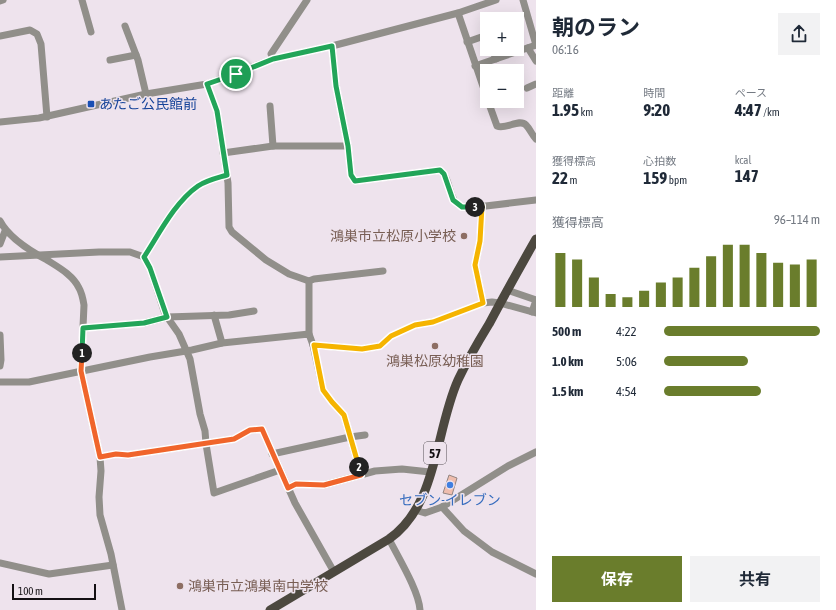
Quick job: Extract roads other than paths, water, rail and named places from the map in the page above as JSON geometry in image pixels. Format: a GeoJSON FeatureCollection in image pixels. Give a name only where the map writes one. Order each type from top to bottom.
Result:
{"type":"FeatureCollection","features":[{"type":"Feature","properties":{"kind":"main road","name":"57"},"geometry":{"type":"LineString","coordinates":[[270,610],[389,539],[409,520],[419,505],[457,382],[536,239]]}},
{"type":"Feature","properties":{"kind":"street"},"geometry":{"type":"LineString","coordinates":[[82,0],[91,32]]}},
{"type":"Feature","properties":{"kind":"street"},"geometry":{"type":"LineString","coordinates":[[273,59],[271,54],[307,0]]}},
{"type":"Feature","properties":{"kind":"street"},"geometry":{"type":"LineString","coordinates":[[0,122],[47,117],[146,94],[207,84],[273,59],[332,46],[458,13],[477,3],[496,0]]}},
{"type":"Feature","properties":{"kind":"street"},"geometry":{"type":"LineString","coordinates":[[475,66],[536,45],[523,0]]}},
{"type":"Feature","properties":{"kind":"street"},"geometry":{"type":"LineString","coordinates":[[458,13],[480,79]]}},
{"type":"Feature","properties":{"kind":"street"},"geometry":{"type":"LineString","coordinates":[[125,26],[136,55],[146,94]]}},
{"type":"Feature","properties":{"kind":"street"},"geometry":{"type":"LineString","coordinates":[[0,36],[30,30],[37,34],[41,44],[47,117]]}},
{"type":"Feature","properties":{"kind":"street"},"geometry":{"type":"LineString","coordinates":[[467,42],[480,37]]}},
{"type":"Feature","properties":{"kind":"street"},"geometry":{"type":"LineString","coordinates":[[332,46],[336,86],[348,146],[351,175],[355,181],[440,170],[444,174],[453,200],[462,207],[536,200]]}},
{"type":"Feature","properties":{"kind":"street"},"geometry":{"type":"LineString","coordinates":[[528,48],[536,61]]}},
{"type":"Feature","properties":{"kind":"street"},"geometry":{"type":"LineString","coordinates":[[110,60],[136,55]]}},
{"type":"Feature","properties":{"kind":"street"},"geometry":{"type":"LineString","coordinates":[[207,84],[217,111],[228,183],[229,227],[232,232],[266,260],[289,274],[308,281],[314,278],[383,271]]}},
{"type":"Feature","properties":{"kind":"street"},"geometry":{"type":"LineString","coordinates":[[527,88],[536,84]]}},
{"type":"Feature","properties":{"kind":"street"},"geometry":{"type":"LineString","coordinates":[[270,106],[273,146]]}},
{"type":"Feature","properties":{"kind":"street"},"geometry":{"type":"LineString","coordinates":[[491,108],[497,126],[502,128],[521,122],[526,124],[536,139]]}},
{"type":"Feature","properties":{"kind":"street"},"geometry":{"type":"LineString","coordinates":[[528,129],[536,125]]}},
{"type":"Feature","properties":{"kind":"street"},"geometry":{"type":"LineString","coordinates":[[223,153],[273,146],[348,146]]}},
{"type":"Feature","properties":{"kind":"street"},"geometry":{"type":"LineString","coordinates":[[144,257],[178,205],[198,187],[212,179],[227,175]]}},
{"type":"Feature","properties":{"kind":"street"},"geometry":{"type":"LineString","coordinates":[[482,206],[480,241],[475,265],[483,303]]}},
{"type":"Feature","properties":{"kind":"street"},"geometry":{"type":"LineString","coordinates":[[0,222],[3,231],[0,244]]}},
{"type":"Feature","properties":{"kind":"street"},"geometry":{"type":"LineString","coordinates":[[3,231],[71,276],[79,286],[84,305],[81,371],[100,457],[101,471],[98,497],[100,515],[113,565],[122,610]]}},
{"type":"Feature","properties":{"kind":"street"},"geometry":{"type":"LineString","coordinates":[[0,257],[99,252],[130,252],[144,257],[150,268],[167,317],[179,334],[190,359],[196,394],[205,431],[214,493],[280,470]]}},
{"type":"Feature","properties":{"kind":"street"},"geometry":{"type":"LineString","coordinates":[[308,281],[309,334],[314,345],[323,390],[344,415],[361,475]]}},
{"type":"Feature","properties":{"kind":"street"},"geometry":{"type":"LineString","coordinates":[[314,345],[362,349],[380,346],[391,336],[415,325],[433,322],[483,303],[500,303],[534,313],[536,300],[507,290]]}},
{"type":"Feature","properties":{"kind":"street"},"geometry":{"type":"LineString","coordinates":[[83,328],[144,323],[167,317],[229,315],[254,311]]}},
{"type":"Feature","properties":{"kind":"street"},"geometry":{"type":"LineString","coordinates":[[214,316],[222,343]]}},
{"type":"Feature","properties":{"kind":"street"},"geometry":{"type":"LineString","coordinates":[[0,382],[29,382],[222,343],[309,334]]}},
{"type":"Feature","properties":{"kind":"street"},"geometry":{"type":"LineString","coordinates":[[0,335],[0,366]]}},
{"type":"Feature","properties":{"kind":"street"},"geometry":{"type":"LineString","coordinates":[[100,457],[116,454],[128,455],[206,444],[234,439],[250,430],[262,429],[288,488],[334,572]]}},
{"type":"Feature","properties":{"kind":"street"},"geometry":{"type":"LineString","coordinates":[[272,454],[365,435]]}},
{"type":"Feature","properties":{"kind":"street"},"geometry":{"type":"LineString","coordinates":[[415,510],[424,513],[442,507],[508,466],[536,452]]}},
{"type":"Feature","properties":{"kind":"street"},"geometry":{"type":"LineString","coordinates":[[288,488],[296,484],[324,485],[375,471],[402,469],[430,472]]}},
{"type":"Feature","properties":{"kind":"street"},"geometry":{"type":"LineString","coordinates":[[442,507],[464,531],[492,552],[536,574]]}},
{"type":"Feature","properties":{"kind":"street"},"geometry":{"type":"LineString","coordinates":[[389,539],[407,574],[420,604],[420,610]]}},
{"type":"Feature","properties":{"kind":"street"},"geometry":{"type":"LineString","coordinates":[[0,563],[49,574],[113,565]]}},
{"type":"Feature","properties":{"kind":"place","name":"あたご公民館前"},"geometry":{"type":"Point","coordinates":[91,104]}},
{"type":"Feature","properties":{"kind":"place","name":"鴻巣市立松原小学校"},"geometry":{"type":"Point","coordinates":[464,236]}},
{"type":"Feature","properties":{"kind":"place","name":"鴻巣松原幼稚園"},"geometry":{"type":"Point","coordinates":[435,346]}},
{"type":"Feature","properties":{"kind":"place","name":"セブン-イレブン"},"geometry":{"type":"Point","coordinates":[450,485]}},
{"type":"Feature","properties":{"kind":"place","name":"鴻巣市立鴻巣南中学校"},"geometry":{"type":"Point","coordinates":[180,586]}}]}
